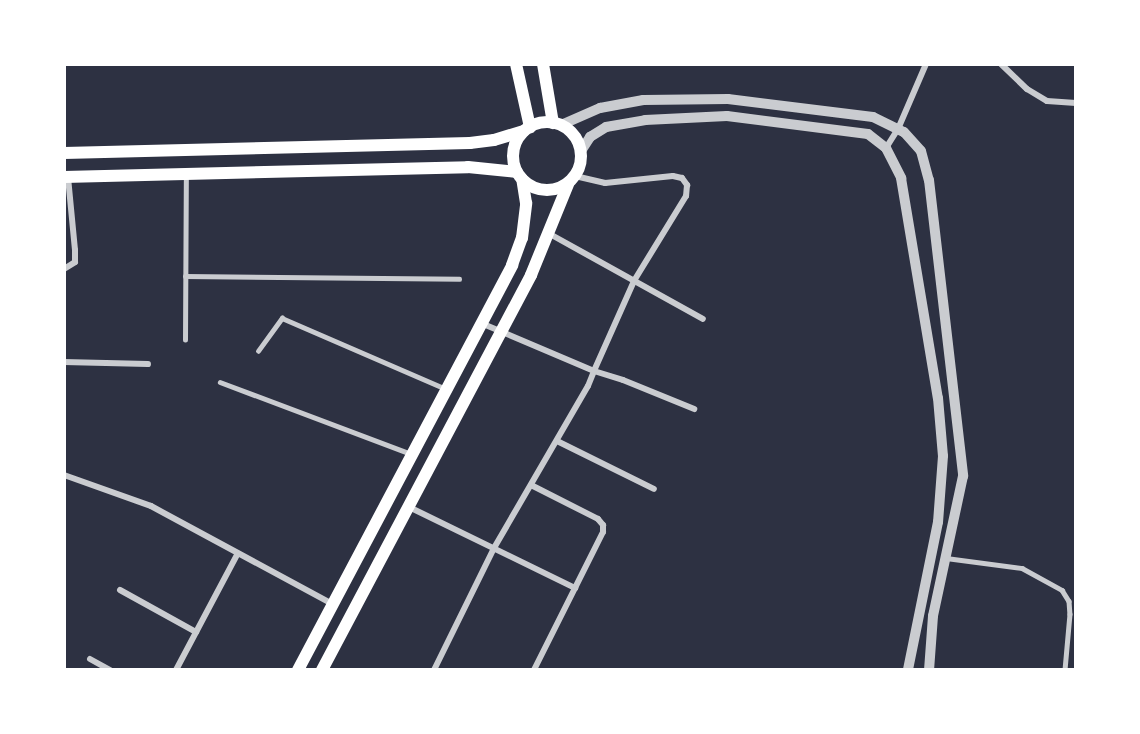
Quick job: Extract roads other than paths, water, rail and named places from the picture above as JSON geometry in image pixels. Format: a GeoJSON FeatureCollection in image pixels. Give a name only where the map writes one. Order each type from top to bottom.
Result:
{"type":"FeatureCollection","features":[{"type":"Feature","properties":{"kind":"main road"},"geometry":{"type":"LineString","coordinates":[[298,669],[482,323],[512,265],[522,238],[526,203],[513,155],[514,146],[527,129],[516,64]]}},
{"type":"Feature","properties":{"kind":"main road"},"geometry":{"type":"LineString","coordinates":[[543,64],[557,124]]}},
{"type":"Feature","properties":{"kind":"main road"},"geometry":{"type":"LineString","coordinates":[[64,153],[470,143],[494,140],[527,129],[557,124],[574,135],[581,151],[579,168],[548,232],[531,275],[322,669]]}},
{"type":"Feature","properties":{"kind":"main road"},"geometry":{"type":"LineString","coordinates":[[66,177],[468,167],[520,176],[545,190],[572,179]]}},
{"type":"Feature","properties":{"kind":"street"},"geometry":{"type":"LineString","coordinates":[[1001,64],[1027,89],[1047,101],[1076,104]]}},
{"type":"Feature","properties":{"kind":"street"},"geometry":{"type":"LineString","coordinates":[[886,148],[898,129],[925,67]]}},
{"type":"Feature","properties":{"kind":"street"},"geometry":{"type":"LineString","coordinates":[[557,124],[600,108],[643,100],[728,99],[873,117],[898,129],[921,151],[930,180],[963,476],[933,616],[929,669]]}},
{"type":"Feature","properties":{"kind":"street"},"geometry":{"type":"LineString","coordinates":[[581,151],[590,137],[606,127],[645,120],[727,116],[868,134],[886,148],[901,178],[938,398],[943,456],[938,522],[908,669]]}},
{"type":"Feature","properties":{"kind":"street"},"geometry":{"type":"LineString","coordinates":[[434,669],[494,548],[588,386],[634,281],[686,196],[687,185],[682,178],[673,176],[605,183],[572,179]]}},
{"type":"Feature","properties":{"kind":"street"},"geometry":{"type":"LineString","coordinates":[[64,269],[75,262],[66,177]]}},
{"type":"Feature","properties":{"kind":"street"},"geometry":{"type":"LineString","coordinates":[[548,232],[703,319]]}},
{"type":"Feature","properties":{"kind":"street"},"geometry":{"type":"LineString","coordinates":[[482,323],[594,371],[623,380],[694,409]]}},
{"type":"Feature","properties":{"kind":"street"},"geometry":{"type":"LineString","coordinates":[[64,362],[147,364]]}},
{"type":"Feature","properties":{"kind":"street"},"geometry":{"type":"LineString","coordinates":[[557,441],[654,489]]}},
{"type":"Feature","properties":{"kind":"street"},"geometry":{"type":"LineString","coordinates":[[64,475],[151,506],[332,604]]}},
{"type":"Feature","properties":{"kind":"street"},"geometry":{"type":"LineString","coordinates":[[531,484],[598,519],[603,525],[603,532],[534,669]]}},
{"type":"Feature","properties":{"kind":"street"},"geometry":{"type":"LineString","coordinates":[[409,507],[575,588]]}},
{"type":"Feature","properties":{"kind":"street"},"geometry":{"type":"LineString","coordinates":[[176,669],[238,553]]}},
{"type":"Feature","properties":{"kind":"street"},"geometry":{"type":"LineString","coordinates":[[120,590],[196,632]]}},
{"type":"Feature","properties":{"kind":"street"},"geometry":{"type":"LineString","coordinates":[[90,659],[110,669]]}},
{"type":"Feature","properties":{"kind":"lane"},"geometry":{"type":"LineString","coordinates":[[185,340],[186,174]]}},
{"type":"Feature","properties":{"kind":"lane"},"geometry":{"type":"LineString","coordinates":[[185,276],[459,279]]}},
{"type":"Feature","properties":{"kind":"lane"},"geometry":{"type":"LineString","coordinates":[[258,351],[282,318],[446,389]]}},
{"type":"Feature","properties":{"kind":"lane"},"geometry":{"type":"LineString","coordinates":[[220,382],[412,454]]}},
{"type":"Feature","properties":{"kind":"lane"},"geometry":{"type":"LineString","coordinates":[[944,558],[1022,568],[1062,590],[1069,601],[1070,614],[1065,669]]}}]}
